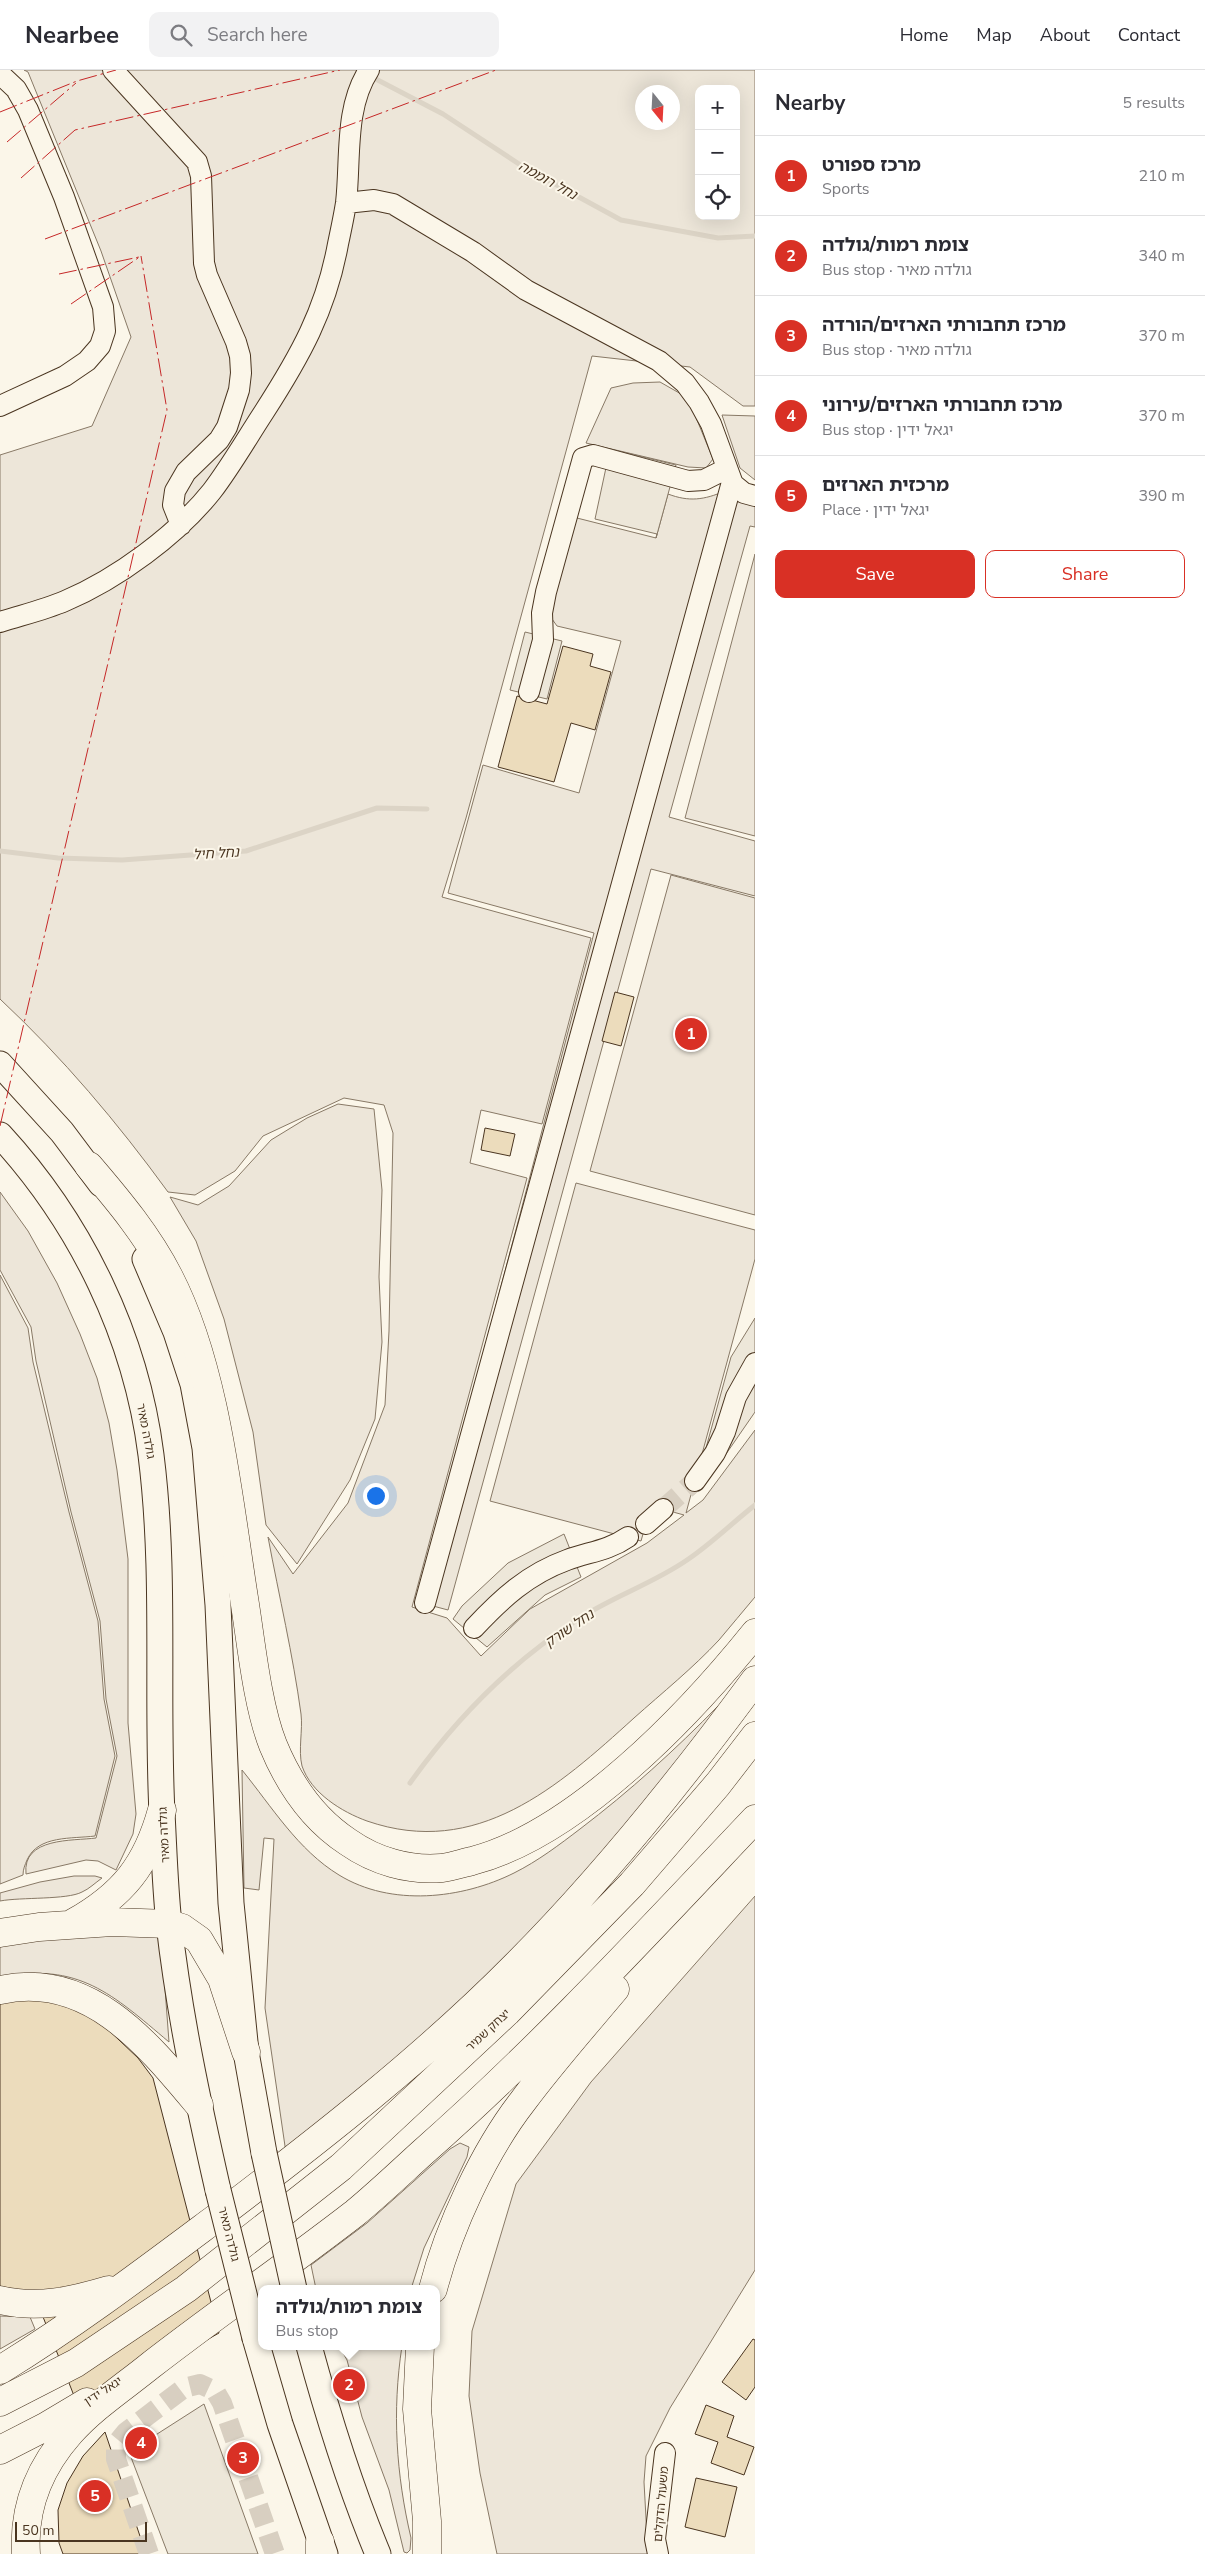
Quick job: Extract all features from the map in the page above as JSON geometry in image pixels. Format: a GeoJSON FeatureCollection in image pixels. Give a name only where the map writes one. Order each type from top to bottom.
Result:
{"type":"FeatureCollection","features":[{"type":"Feature","properties":{"kind":"highway"},"geometry":{"type":"LineString","coordinates":[[89,1166],[129,1212],[151,1245],[171,1280],[193,1336],[209,1396],[223,1461],[251,1642],[272,1742],[288,1777],[311,1811],[334,1833],[361,1852],[411,1867],[444,1868],[514,1846],[549,1827],[581,1804],[655,1743],[755,1633]]}},
{"type":"Feature","properties":{"kind":"highway"},"geometry":{"type":"LineString","coordinates":[[0,2370],[136,2279],[327,2134],[451,2026],[516,1965],[676,1785],[755,1680]]}},
{"type":"Feature","properties":{"kind":"highway","name":"יצחק שמיר"},"geometry":{"type":"LineString","coordinates":[[0,2402],[76,2362],[186,2289],[341,2167],[507,2012],[632,1884],[718,1784],[755,1736]]}},
{"type":"Feature","properties":{"kind":"highway"},"geometry":{"type":"LineString","coordinates":[[73,1923],[100,1906],[135,1874],[149,1849],[162,1810]]}},
{"type":"Feature","properties":{"kind":"highway"},"geometry":{"type":"LineString","coordinates":[[434,2285],[440,2263],[478,2173],[500,2134],[523,2101],[755,1820]]}},
{"type":"Feature","properties":{"kind":"highway"},"geometry":{"type":"LineString","coordinates":[[26,2554],[24,2533],[28,2509],[46,2464],[57,2448],[90,2414],[203,2325],[356,2212],[476,2106],[624,1958],[755,1820]]}},
{"type":"Feature","properties":{"kind":"highway"},"geometry":{"type":"LineString","coordinates":[[0,1933],[73,1923],[112,1922],[169,1924],[189,1932],[209,1954],[222,1979],[246,2052]]}},
{"type":"Feature","properties":{"kind":"highway"},"geometry":{"type":"LineString","coordinates":[[0,1990],[46,1986],[70,1993],[100,2007],[154,2053],[199,2105]]}},
{"type":"Feature","properties":{"kind":"highway"},"geometry":{"type":"LineString","coordinates":[[0,2300],[19,2304],[53,2304],[87,2296],[136,2279]]}},
{"type":"Feature","properties":{"kind":"highway","name":"יגאל ידין"},"geometry":{"type":"LineString","coordinates":[[0,2450],[45,2427],[104,2391],[203,2325]]}},
{"type":"Feature","properties":{"kind":"highway"},"geometry":{"type":"LineString","coordinates":[[420,2350],[417,2409],[428,2521],[435,2554]]}},
{"type":"Feature","properties":{"kind":"highway"},"geometry":{"type":"LineString","coordinates":[[427,2554],[428,2521]]}},
{"type":"Feature","properties":{"kind":"main road"},"geometry":{"type":"LineString","coordinates":[[0,1064],[62,1132],[89,1166],[135,1236],[158,1287],[193,1384],[205,1448],[218,1605],[231,1903],[246,2052],[264,2153],[293,2285]]}},
{"type":"Feature","properties":{"kind":"main road","name":"גולדה מאיר"},"geometry":{"type":"LineString","coordinates":[[0,1135],[24,1161],[78,1240],[112,1308],[134,1376],[151,1452],[155,1493],[162,1810],[169,1924],[199,2105],[218,2190],[258,2348]]}},
{"type":"Feature","properties":{"kind":"main road","name":"גולדה מאיר"},"geometry":{"type":"LineString","coordinates":[[258,2350],[280,2424],[322,2550]]}},
{"type":"Feature","properties":{"kind":"main road"},"geometry":{"type":"LineString","coordinates":[[310,2350],[321,2391],[362,2516],[378,2554]]}},
{"type":"Feature","properties":{"kind":"street"},"geometry":{"type":"LineString","coordinates":[[113,70],[197,162],[201,176],[202,227],[207,275],[240,356],[239,390],[227,427],[219,440],[186,472],[175,490],[172,506],[181,525]]}},
{"type":"Feature","properties":{"kind":"street"},"geometry":{"type":"LineString","coordinates":[[0,622],[65,601],[120,572],[181,525],[211,492],[227,470],[295,364],[310,335],[329,286],[346,203],[354,109],[359,89],[369,70]]}},
{"type":"Feature","properties":{"kind":"street"},"geometry":{"type":"LineString","coordinates":[[0,74],[16,89],[28,110],[64,197],[103,307],[105,331],[100,346],[87,361],[65,376],[0,406]]}},
{"type":"Feature","properties":{"kind":"street"},"geometry":{"type":"LineString","coordinates":[[346,203],[374,200],[393,204],[473,252],[526,290],[659,361],[681,379],[700,402],[711,424],[729,476],[740,491],[755,496]]}},
{"type":"Feature","properties":{"kind":"street"},"geometry":{"type":"LineString","coordinates":[[529,692],[544,640],[542,613],[546,592],[583,458],[594,455],[688,481],[729,476]]}},
{"type":"Feature","properties":{"kind":"street"},"geometry":{"type":"LineString","coordinates":[[425,1603],[729,476]]}},
{"type":"Feature","properties":{"kind":"street"},"geometry":{"type":"LineString","coordinates":[[695,1481],[715,1453],[725,1432],[736,1397],[755,1363]]}},
{"type":"Feature","properties":{"kind":"street"},"geometry":{"type":"LineString","coordinates":[[646,1524],[663,1509]]}},
{"type":"Feature","properties":{"kind":"street"},"geometry":{"type":"LineString","coordinates":[[474,1628],[506,1596],[542,1570],[571,1558],[610,1549],[628,1537]]}},
{"type":"Feature","properties":{"kind":"street","name":"משעול הדקלים"},"geometry":{"type":"LineString","coordinates":[[658,2554],[655,2539],[665,2453]]}},
{"type":"Feature","properties":{"kind":"shaded area"},"geometry":{"type":"Polygon","coordinates":[[[24,70],[755,70],[755,406],[743,406],[690,367],[592,356],[466,818],[442,897],[591,938],[542,1124],[481,1110],[470,1163],[527,1178],[412,1607],[447,1618],[481,1656],[530,1609],[647,1543],[684,1515],[651,1506],[641,1541],[490,1501],[576,1183],[755,1230],[755,1259],[686,1513],[703,1500],[755,1430],[755,1597],[719,1640],[699,1660],[576,1769],[545,1791],[513,1810],[480,1823],[444,1831],[407,1830],[367,1821],[338,1807],[312,1785],[302,1766],[298,1692],[268,1537],[293,1574],[348,1503],[385,1405],[389,1331],[393,1133],[384,1105],[344,1098],[263,1136],[235,1171],[195,1195],[168,1192],[88,1091],[46,1044],[0,999],[0,455],[92,426],[131,337],[101,251],[28,72],[24,70]]]}},
{"type":"Feature","properties":{"kind":"shaded area"},"geometry":{"type":"Polygon","coordinates":[[[660,382],[688,398],[713,459],[706,468],[688,467],[586,443],[611,388],[633,383],[660,382]]]}},
{"type":"Feature","properties":{"kind":"shaded area"},"geometry":{"type":"Polygon","coordinates":[[[722,415],[755,416],[755,480],[740,468],[722,415]]]}},
{"type":"Feature","properties":{"kind":"shaded area"},"geometry":{"type":"Polygon","coordinates":[[[610,449],[676,465],[656,538],[657,534],[595,519],[610,449]]]}},
{"type":"Feature","properties":{"kind":"shaded area"},"geometry":{"type":"Polygon","coordinates":[[[725,491],[755,501],[755,527],[750,526],[669,817],[755,841],[755,896],[651,869],[448,1610],[418,1602],[594,933],[448,893],[483,765],[579,793],[621,641],[557,626],[552,619],[552,607],[573,517],[656,538],[668,494],[676,497],[696,499],[725,491]]]}},
{"type":"Feature","properties":{"kind":"shaded area"},"geometry":{"type":"Polygon","coordinates":[[[755,554],[755,836],[685,818],[755,554]]]}},
{"type":"Feature","properties":{"kind":"shaded area"},"geometry":{"type":"Polygon","coordinates":[[[525,632],[562,641],[547,699],[510,690],[525,632]]]}},
{"type":"Feature","properties":{"kind":"shaded area"},"geometry":{"type":"Polygon","coordinates":[[[671,875],[755,898],[755,1215],[590,1171],[671,875]]]}},
{"type":"Feature","properties":{"kind":"shaded area"},"geometry":{"type":"Polygon","coordinates":[[[338,1104],[374,1109],[382,1190],[379,1277],[382,1342],[375,1419],[350,1480],[297,1564],[266,1525],[253,1432],[224,1319],[196,1241],[170,1197],[198,1205],[229,1186],[271,1140],[307,1118],[338,1104]]]}},
{"type":"Feature","properties":{"kind":"shaded area"},"geometry":{"type":"Polygon","coordinates":[[[0,1192],[28,1231],[57,1283],[97,1378],[109,1423],[128,1559],[128,1723],[136,1814],[133,1834],[116,1870],[98,1861],[86,1860],[26,1874],[27,1862],[32,1853],[40,1847],[63,1841],[96,1838],[117,1756],[106,1699],[100,1621],[71,1512],[36,1361],[31,1327],[0,1270],[0,1192]]]}},
{"type":"Feature","properties":{"kind":"shaded area"},"geometry":{"type":"Polygon","coordinates":[[[0,1275],[28,1328],[33,1362],[69,1512],[98,1621],[104,1699],[115,1756],[95,1836],[66,1838],[47,1842],[39,1846],[27,1860],[23,1875],[0,1884],[0,1275]]]}},
{"type":"Feature","properties":{"kind":"shaded area"},"geometry":{"type":"Polygon","coordinates":[[[755,1318],[755,1412],[706,1483],[693,1495],[731,1357],[755,1318]]]}},
{"type":"Feature","properties":{"kind":"shaded area"},"geometry":{"type":"Polygon","coordinates":[[[564,1534],[581,1577],[545,1595],[487,1647],[453,1619],[462,1606],[508,1563],[564,1534]]]}},
{"type":"Feature","properties":{"kind":"shaded area"},"geometry":{"type":"Polygon","coordinates":[[[719,1705],[724,1708],[654,1802],[512,1954],[445,2019],[286,2153],[265,2008],[274,1839],[264,1838],[259,1890],[244,1888],[242,1770],[298,1841],[324,1865],[359,1885],[381,1892],[427,1896],[472,1889],[494,1882],[523,1868],[548,1852],[599,1815],[634,1785],[719,1705]]]}},
{"type":"Feature","properties":{"kind":"shaded area"},"geometry":{"type":"Polygon","coordinates":[[[74,1876],[102,1878],[75,1895],[0,1901],[0,1893],[40,1882],[74,1876]]]}},
{"type":"Feature","properties":{"kind":"shaded area"},"geometry":{"type":"Polygon","coordinates":[[[755,1896],[755,2270],[670,2408],[646,2456],[644,2482],[648,2554],[497,2554],[480,2473],[469,2396],[472,2331],[516,2184],[591,2082],[755,1896]]]}},
{"type":"Feature","properties":{"kind":"shaded area"},"geometry":{"type":"Polygon","coordinates":[[[75,1932],[161,1935],[169,2042],[130,2009],[111,1996],[73,1978],[52,1974],[0,1977],[0,1944],[75,1932]]]}},
{"type":"Feature","properties":{"kind":"shaded area"},"geometry":{"type":"Polygon","coordinates":[[[460,2143],[469,2147],[467,2157],[424,2248],[412,2285],[315,2285],[311,2265],[367,2223],[450,2149],[460,2143]]]}},
{"type":"Feature","properties":{"kind":"shaded area"},"geometry":{"type":"Polygon","coordinates":[[[0,2316],[30,2317],[35,2329],[0,2349],[0,2316]]]}},
{"type":"Feature","properties":{"kind":"shaded area"},"geometry":{"type":"Polygon","coordinates":[[[341,2350],[402,2350],[396,2418],[402,2490],[411,2538],[410,2550],[407,2553],[404,2552],[389,2490],[362,2417],[347,2360],[341,2350]]]}},
{"type":"Feature","properties":{"kind":"shaded area"},"geometry":{"type":"Polygon","coordinates":[[[204,2404],[258,2554],[168,2554],[129,2452],[204,2404]]]}},
{"type":"Feature","properties":{"kind":"building"},"geometry":{"type":"Polygon","coordinates":[[[563,646],[593,654],[590,666],[611,672],[595,730],[571,723],[554,782],[498,767],[517,696],[547,704],[563,646]]]}},
{"type":"Feature","properties":{"kind":"building"},"geometry":{"type":"Polygon","coordinates":[[[615,992],[634,997],[621,1046],[602,1041],[615,992]]]}},
{"type":"Feature","properties":{"kind":"building"},"geometry":{"type":"Polygon","coordinates":[[[485,1128],[515,1134],[510,1156],[481,1150],[485,1128]]]}},
{"type":"Feature","properties":{"kind":"building"},"geometry":{"type":"Polygon","coordinates":[[[21,1996],[75,2007],[100,2022],[138,2058],[153,2078],[219,2333],[80,2411],[36,2299],[0,2291],[0,2001],[21,1996]]]}},
{"type":"Feature","properties":{"kind":"building"},"geometry":{"type":"Polygon","coordinates":[[[753,2339],[755,2340],[755,2387],[746,2400],[722,2382],[753,2339]]]}},
{"type":"Feature","properties":{"kind":"building"},"geometry":{"type":"Polygon","coordinates":[[[706,2405],[734,2416],[727,2437],[754,2447],[744,2475],[711,2463],[718,2442],[695,2434],[706,2405]]]}},
{"type":"Feature","properties":{"kind":"building"},"geometry":{"type":"Polygon","coordinates":[[[105,2432],[146,2554],[63,2554],[59,2543],[58,2510],[67,2483],[83,2456],[105,2432]]]}},
{"type":"Feature","properties":{"kind":"building"},"geometry":{"type":"Polygon","coordinates":[[[696,2478],[737,2487],[725,2537],[685,2527],[696,2478]]]}},
{"type":"Feature","properties":{"kind":"waterway","name":"נחל רוממה"},"geometry":{"type":"LineString","coordinates":[[370,76],[443,114],[522,166],[621,220],[718,238],[755,236]]}},
{"type":"Feature","properties":{"kind":"waterway","name":"נחל חיל"},"geometry":{"type":"LineString","coordinates":[[0,851],[58,858],[122,860],[246,851],[377,808],[427,809]]}},
{"type":"Feature","properties":{"kind":"waterway","name":"נחל שורק"},"geometry":{"type":"LineString","coordinates":[[410,1783],[466,1713],[508,1672],[531,1653],[593,1610],[661,1576],[687,1560],[755,1505]]}},
{"type":"Feature","properties":{"kind":"tunnel"},"geometry":{"type":"LineString","coordinates":[[663,1509],[695,1481]]}},
{"type":"Feature","properties":{"kind":"tunnel"},"geometry":{"type":"LineString","coordinates":[[149,2554],[116,2459],[116,2444],[126,2432],[184,2388],[200,2384],[215,2391],[222,2403],[275,2554]]}},
{"type":"Feature","properties":{"kind":"power"},"geometry":{"type":"LineString","coordinates":[[0,112],[77,81],[116,70]]}},
{"type":"Feature","properties":{"kind":"power"},"geometry":{"type":"LineString","coordinates":[[21,178],[75,130],[340,70]]}},
{"type":"Feature","properties":{"kind":"power"},"geometry":{"type":"LineString","coordinates":[[45,239],[496,70]]}},
{"type":"Feature","properties":{"kind":"power"},"geometry":{"type":"LineString","coordinates":[[7,142],[76,83]]}},
{"type":"Feature","properties":{"kind":"power"},"geometry":{"type":"LineString","coordinates":[[71,304],[141,256]]}},
{"type":"Feature","properties":{"kind":"power"},"geometry":{"type":"LineString","coordinates":[[0,1126],[167,410],[141,256]]}},
{"type":"Feature","properties":{"kind":"power"},"geometry":{"type":"LineString","coordinates":[[59,274],[139,257]]}},
{"type":"Feature","properties":{"kind":"place","name":"מרכז ספורט"},"geometry":{"type":"Point","coordinates":[691,1034]}},
{"type":"Feature","properties":{"kind":"place","name":"צומת רמות/גולדה"},"geometry":{"type":"Point","coordinates":[349,2385]}},
{"type":"Feature","properties":{"kind":"place","name":"מרכז תחבורתי הארזים/עירוני"},"geometry":{"type":"Point","coordinates":[141,2443]}},
{"type":"Feature","properties":{"kind":"place","name":"מרכז תחבורתי הארזים/הורדה"},"geometry":{"type":"Point","coordinates":[243,2458]}},
{"type":"Feature","properties":{"kind":"place","name":"מרכזית הארזים"},"geometry":{"type":"Point","coordinates":[95,2496]}}]}
